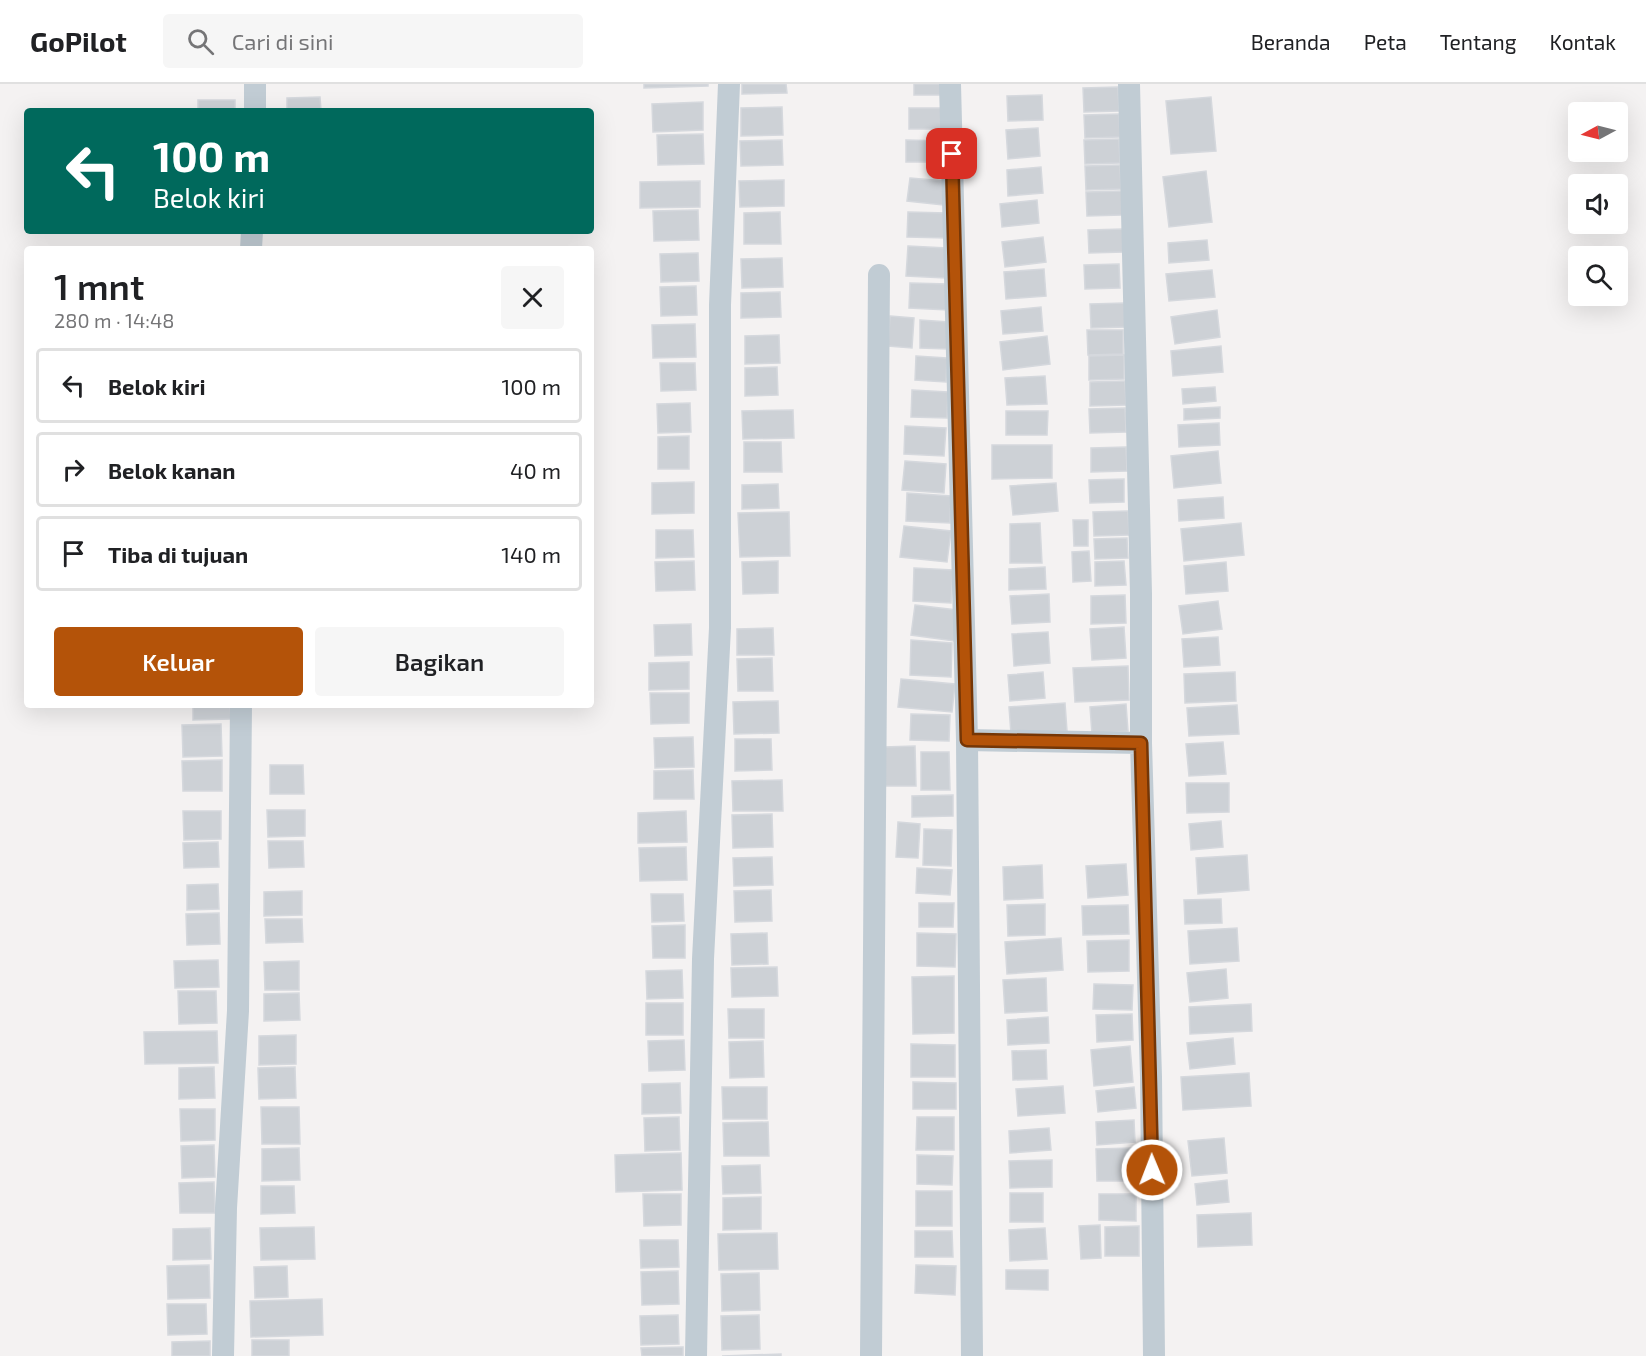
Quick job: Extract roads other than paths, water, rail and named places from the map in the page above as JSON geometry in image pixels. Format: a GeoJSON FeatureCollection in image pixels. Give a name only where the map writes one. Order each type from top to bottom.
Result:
{"type":"FeatureCollection","features":[{"type":"Feature","properties":{"kind":"street"},"geometry":{"type":"LineString","coordinates":[[255,84],[255,108]]}},
{"type":"Feature","properties":{"kind":"street"},"geometry":{"type":"LineString","coordinates":[[696,1356],[703,959],[720,628],[720,305],[729,84]]}},
{"type":"Feature","properties":{"kind":"street"},"geometry":{"type":"LineString","coordinates":[[950,84],[967,740],[972,1356]]}},
{"type":"Feature","properties":{"kind":"street"},"geometry":{"type":"LineString","coordinates":[[1129,84],[1141,594],[1141,743],[1150,1077],[1154,1356]]}},
{"type":"Feature","properties":{"kind":"street"},"geometry":{"type":"LineString","coordinates":[[871,1356],[879,275]]}},
{"type":"Feature","properties":{"kind":"street"},"geometry":{"type":"LineString","coordinates":[[223,1356],[226,1208],[238,1011],[241,708]]}},
{"type":"Feature","properties":{"kind":"street"},"geometry":{"type":"LineString","coordinates":[[967,740],[1141,743]]}}]}
